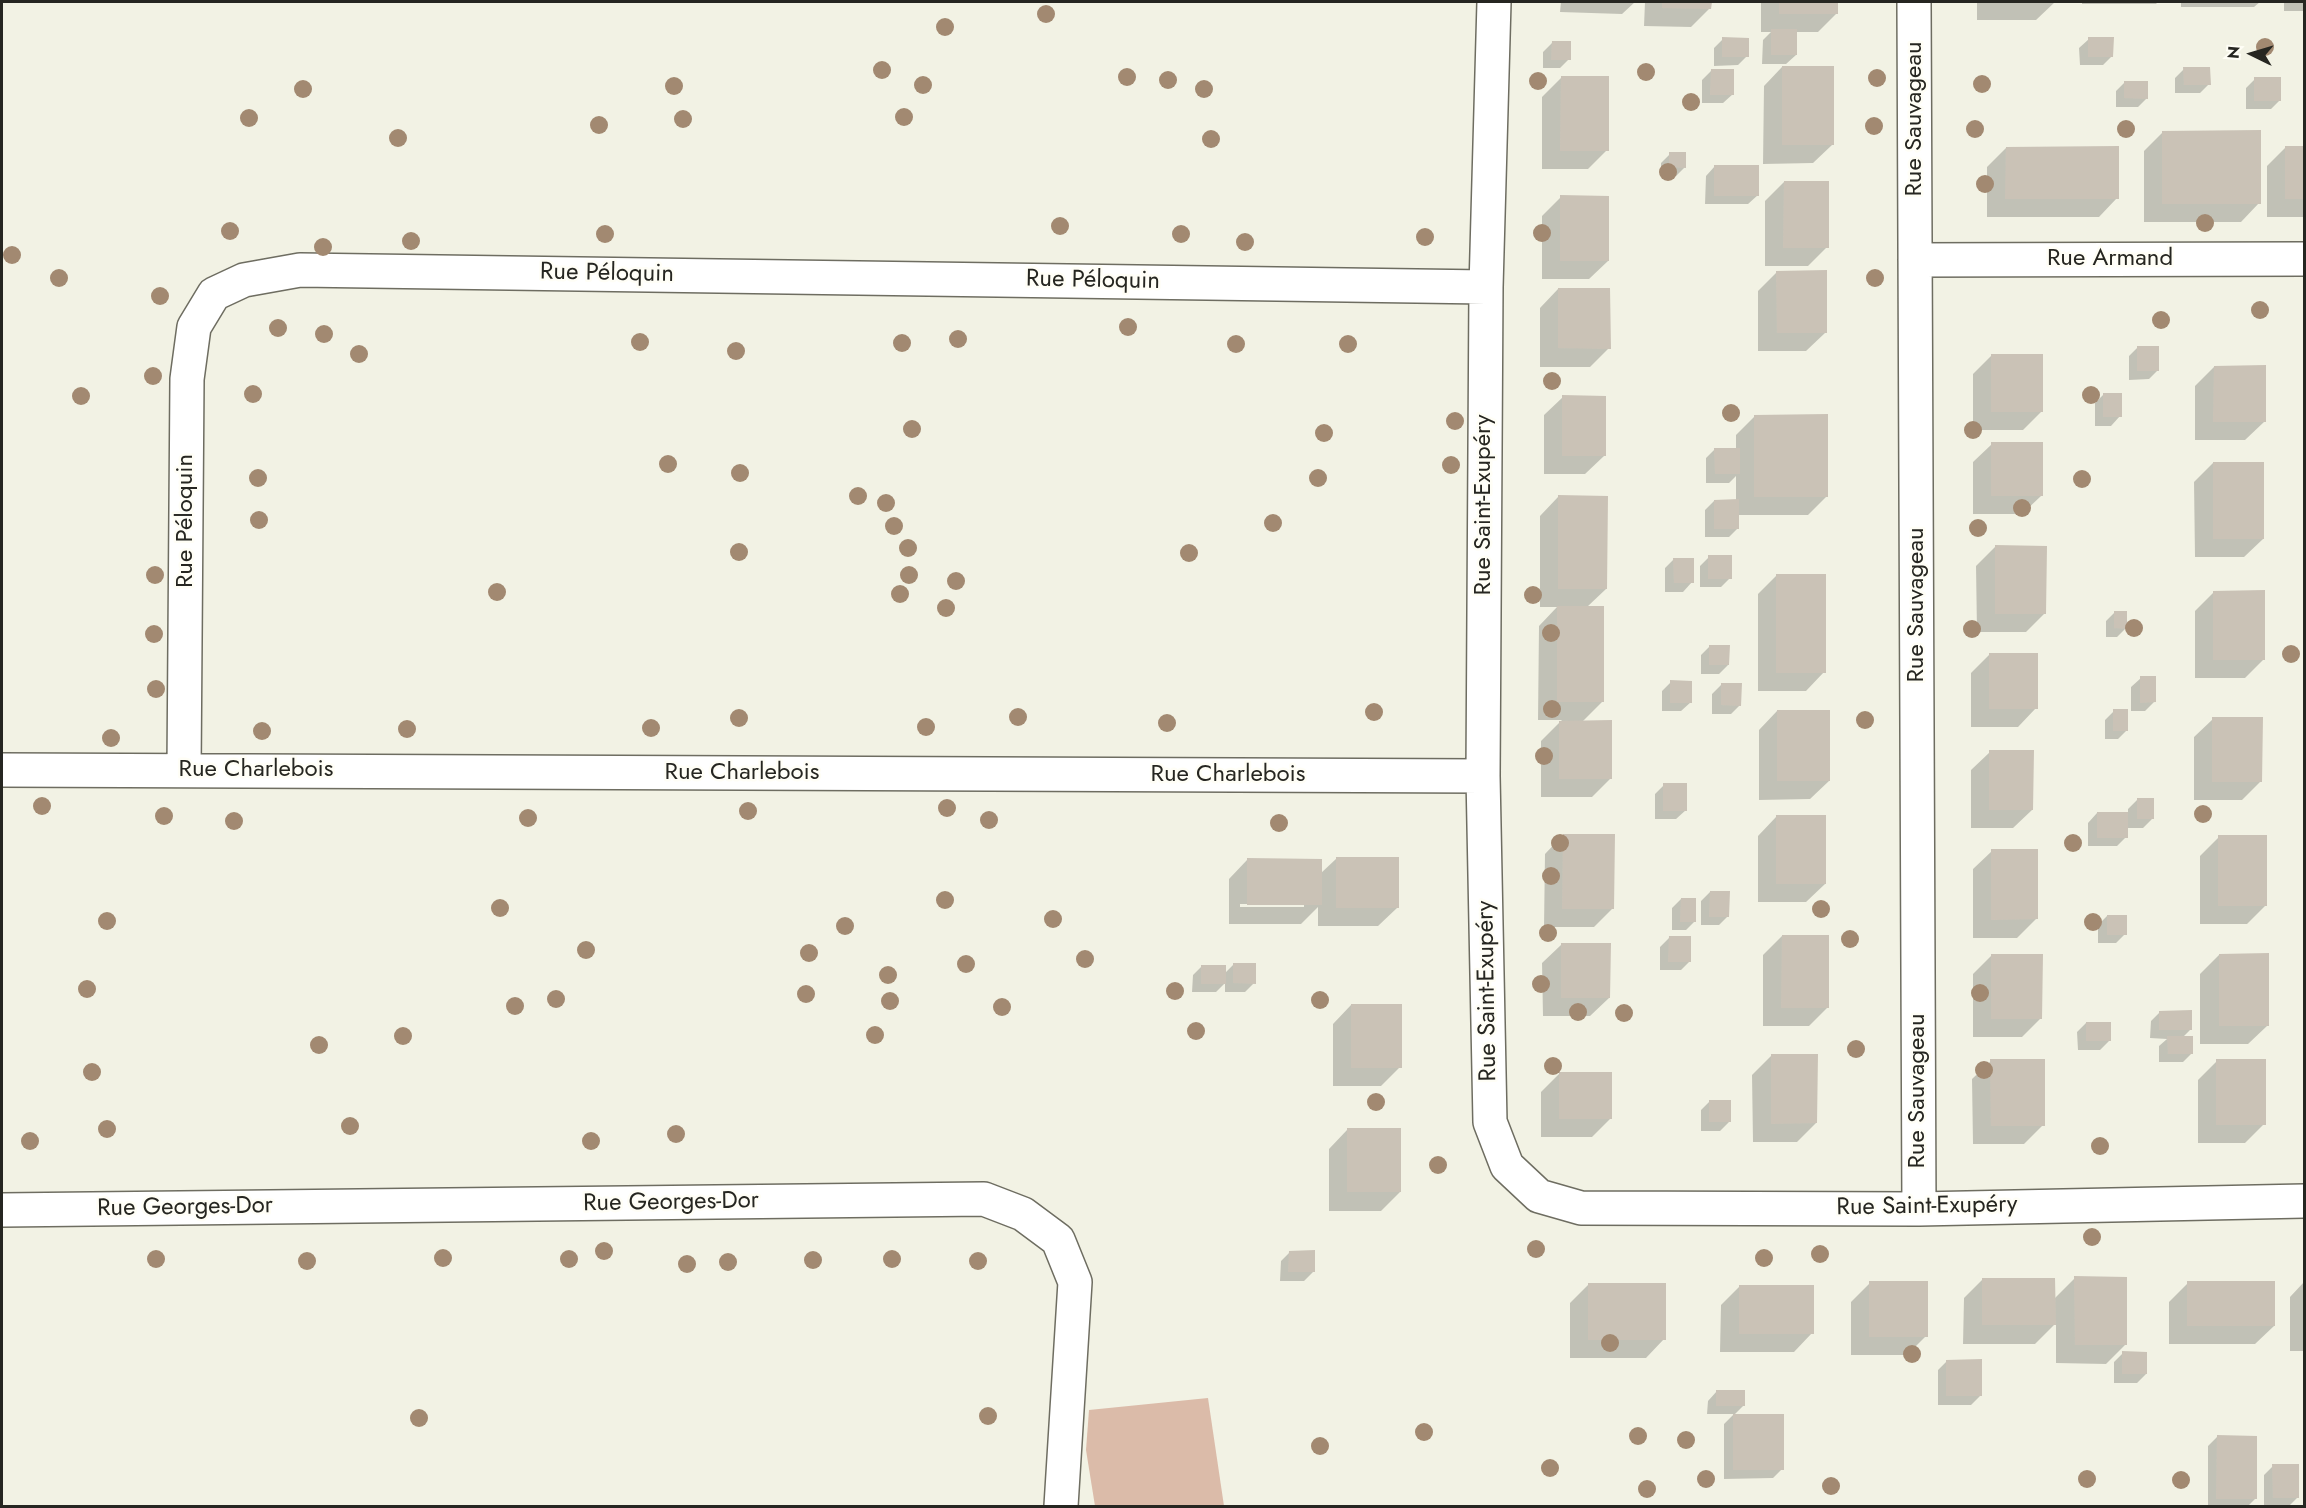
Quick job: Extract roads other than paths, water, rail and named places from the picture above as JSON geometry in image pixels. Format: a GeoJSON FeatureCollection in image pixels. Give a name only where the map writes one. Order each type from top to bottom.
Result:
{"type":"FeatureCollection","features":[{"type":"Feature","properties":{"kind":"street","name":"Rue Saint-Exupéry"},"geometry":{"type":"LineString","coordinates":[[1494,2],[1486,287],[1483,776],[1490,1122],[1507,1166],[1539,1196],[1581,1208],[1919,1209],[2304,1201]]}},
{"type":"Feature","properties":{"kind":"street","name":"Rue Sauvageau"},"geometry":{"type":"LineString","coordinates":[[1914,2],[1919,1209]]}},
{"type":"Feature","properties":{"kind":"street","name":"Rue Armand"},"geometry":{"type":"LineString","coordinates":[[1915,260],[2304,259]]}},
{"type":"Feature","properties":{"kind":"street","name":"Rue Péloquin"},"geometry":{"type":"LineString","coordinates":[[184,770],[187,379],[194,327],[214,294],[244,280],[300,270],[1486,287]]}},
{"type":"Feature","properties":{"kind":"street","name":"Rue Charlebois"},"geometry":{"type":"LineString","coordinates":[[2,770],[1483,776]]}},
{"type":"Feature","properties":{"kind":"street","name":"Rue Georges-Dor"},"geometry":{"type":"LineString","coordinates":[[2,1210],[984,1199],[1023,1214],[1058,1240],[1075,1282],[1061,1506]]}}]}
